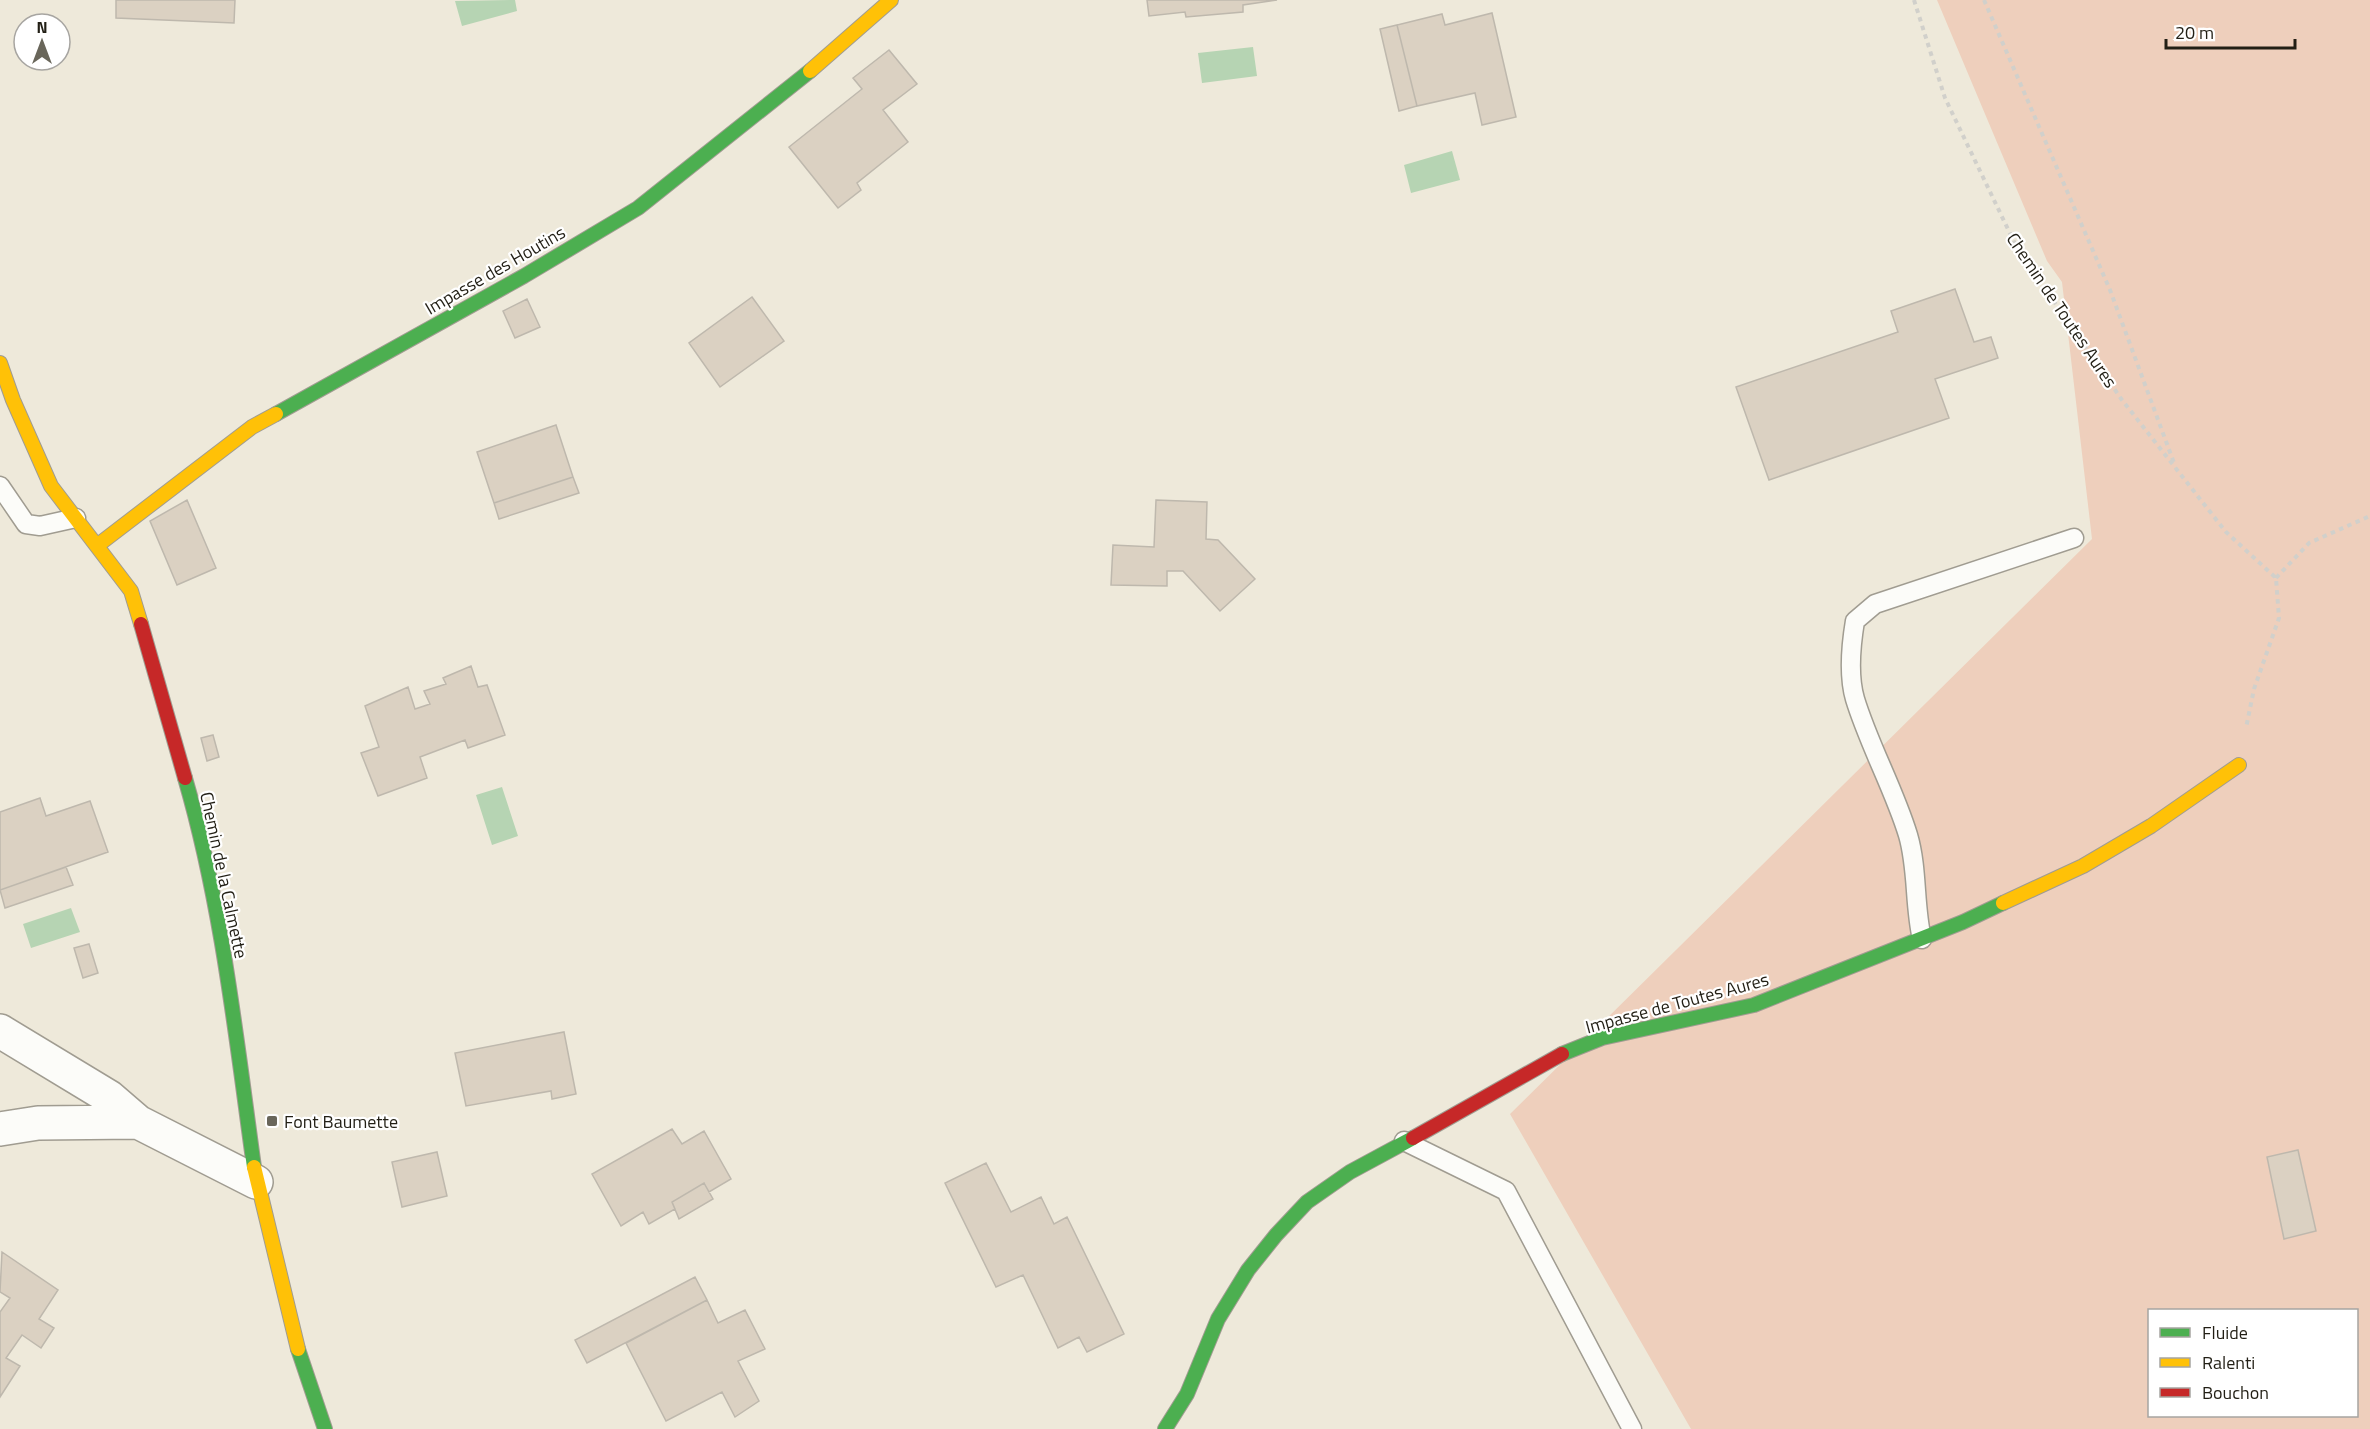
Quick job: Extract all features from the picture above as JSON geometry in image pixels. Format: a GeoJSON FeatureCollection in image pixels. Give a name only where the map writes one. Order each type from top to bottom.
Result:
{"type":"FeatureCollection","features":[{"type":"Feature","properties":{"kind":"street","name":"Impasse des Houtins"},"geometry":{"type":"LineString","coordinates":[[98,545],[252,427],[524,276],[638,208],[815,67],[891,0]]}},
{"type":"Feature","properties":{"kind":"street","name":"Chemin de la Calmette"},"geometry":{"type":"LineString","coordinates":[[0,363],[13,400],[51,486],[131,591],[196,815],[221,933],[256,1182],[301,1360],[325,1429]]}},
{"type":"Feature","properties":{"kind":"street","name":"Impasse de Toutes Aures"},"geometry":{"type":"LineString","coordinates":[[1165,1429],[1187,1394],[1218,1319],[1248,1270],[1276,1234],[1307,1202],[1350,1172],[1486,1099],[1566,1052],[1602,1038],[1754,1005],[1922,939],[2083,866],[2151,826],[2239,765]]}},
{"type":"Feature","properties":{"kind":"street"},"geometry":{"type":"LineString","coordinates":[[0,1031],[109,1097],[138,1122],[256,1182]]}},
{"type":"Feature","properties":{"kind":"street"},"geometry":{"type":"LineString","coordinates":[[0,1129],[38,1123],[138,1122]]}},
{"type":"Feature","properties":{"kind":"lane"},"geometry":{"type":"LineString","coordinates":[[0,486],[26,524],[40,526],[76,518]]}},
{"type":"Feature","properties":{"kind":"lane"},"geometry":{"type":"LineString","coordinates":[[1922,939],[1916,912],[1916,880],[1908,836],[1854,696],[1851,646],[1855,621],[1875,604],[2074,538]]}},
{"type":"Feature","properties":{"kind":"lane"},"geometry":{"type":"LineString","coordinates":[[1404,1141],[1506,1191],[1632,1429]]}},
{"type":"Feature","properties":{"kind":"path","name":"Chemin de Toutes Aures"},"geometry":{"type":"LineString","coordinates":[[1914,0],[1945,98],[2017,248],[2122,399],[2175,468],[2226,532],[2276,578]]}},
{"type":"Feature","properties":{"kind":"path"},"geometry":{"type":"LineString","coordinates":[[1984,0],[2110,290],[2175,468]]}},
{"type":"Feature","properties":{"kind":"path"},"geometry":{"type":"LineString","coordinates":[[2239,765],[2254,689],[2279,618],[2276,578],[2310,543],[2370,516]]}},
{"type":"Feature","properties":{"kind":"shaded area"},"geometry":{"type":"Polygon","coordinates":[[[515,0],[517,11],[462,26],[455,1],[515,0]]]}},
{"type":"Feature","properties":{"kind":"shaded area"},"geometry":{"type":"Polygon","coordinates":[[[1937,0],[2370,0],[2370,1429],[1691,1429],[1510,1114],[2092,539],[2062,282],[2047,261],[1937,0]]]}},
{"type":"Feature","properties":{"kind":"shaded area"},"geometry":{"type":"Polygon","coordinates":[[[1253,47],[1257,76],[1202,83],[1198,53],[1253,47]]]}},
{"type":"Feature","properties":{"kind":"shaded area"},"geometry":{"type":"Polygon","coordinates":[[[1452,151],[1460,180],[1411,193],[1404,165],[1452,151]]]}},
{"type":"Feature","properties":{"kind":"shaded area"},"geometry":{"type":"Polygon","coordinates":[[[502,787],[518,836],[492,845],[476,795],[502,787]]]}},
{"type":"Feature","properties":{"kind":"shaded area"},"geometry":{"type":"Polygon","coordinates":[[[71,908],[80,932],[31,948],[23,924],[71,908]]]}},
{"type":"Feature","properties":{"kind":"building"},"geometry":{"type":"Polygon","coordinates":[[[116,0],[235,0],[234,23],[116,18],[116,0]]]}},
{"type":"Feature","properties":{"kind":"building"},"geometry":{"type":"Polygon","coordinates":[[[1147,0],[1277,0],[1243,5],[1243,12],[1186,17],[1185,12],[1149,16],[1147,0]]]}},
{"type":"Feature","properties":{"kind":"building"},"geometry":{"type":"Polygon","coordinates":[[[1492,13],[1516,117],[1482,125],[1475,93],[1417,106],[1397,25],[1442,14],[1445,25],[1492,13]]]}},
{"type":"Feature","properties":{"kind":"building"},"geometry":{"type":"Polygon","coordinates":[[[1397,25],[1417,106],[1399,111],[1380,29],[1397,25]]]}},
{"type":"Feature","properties":{"kind":"building"},"geometry":{"type":"Polygon","coordinates":[[[889,50],[917,84],[883,110],[908,142],[857,183],[861,190],[838,208],[789,147],[862,89],[853,78],[889,50]]]}},
{"type":"Feature","properties":{"kind":"building"},"geometry":{"type":"Polygon","coordinates":[[[1955,289],[1974,342],[1991,337],[1998,358],[1935,379],[1949,418],[1769,480],[1736,387],[1898,332],[1891,311],[1955,289]]]}},
{"type":"Feature","properties":{"kind":"building"},"geometry":{"type":"Polygon","coordinates":[[[752,297],[784,341],[720,387],[689,343],[752,297]]]}},
{"type":"Feature","properties":{"kind":"building"},"geometry":{"type":"Polygon","coordinates":[[[527,299],[540,327],[515,338],[503,311],[527,299]]]}},
{"type":"Feature","properties":{"kind":"building"},"geometry":{"type":"Polygon","coordinates":[[[556,425],[573,477],[494,503],[477,452],[556,425]]]}},
{"type":"Feature","properties":{"kind":"building"},"geometry":{"type":"Polygon","coordinates":[[[573,477],[579,493],[499,519],[494,503],[573,477]]]}},
{"type":"Feature","properties":{"kind":"building"},"geometry":{"type":"Polygon","coordinates":[[[187,500],[216,568],[177,585],[150,521],[187,500]]]}},
{"type":"Feature","properties":{"kind":"building"},"geometry":{"type":"Polygon","coordinates":[[[1156,500],[1207,502],[1206,539],[1218,540],[1255,579],[1220,611],[1183,571],[1167,571],[1167,586],[1111,585],[1113,545],[1154,547],[1156,500]]]}},
{"type":"Feature","properties":{"kind":"building"},"geometry":{"type":"Polygon","coordinates":[[[471,666],[478,687],[487,685],[505,735],[468,748],[465,740],[420,757],[427,778],[378,796],[361,753],[379,747],[365,706],[408,687],[415,709],[430,704],[424,691],[446,684],[443,678],[471,666]]]}},
{"type":"Feature","properties":{"kind":"building"},"geometry":{"type":"Polygon","coordinates":[[[213,735],[219,757],[207,761],[201,738],[213,735]]]}},
{"type":"Feature","properties":{"kind":"building"},"geometry":{"type":"Polygon","coordinates":[[[40,798],[46,816],[90,801],[108,852],[0,890],[0,812],[40,798]]]}},
{"type":"Feature","properties":{"kind":"building"},"geometry":{"type":"Polygon","coordinates":[[[66,867],[73,885],[5,908],[0,890],[66,867]]]}},
{"type":"Feature","properties":{"kind":"building"},"geometry":{"type":"Polygon","coordinates":[[[89,944],[98,973],[83,978],[74,948],[89,944]]]}},
{"type":"Feature","properties":{"kind":"building"},"geometry":{"type":"Polygon","coordinates":[[[564,1032],[576,1094],[552,1099],[551,1091],[466,1106],[455,1053],[564,1032]]]}},
{"type":"Feature","properties":{"kind":"building"},"geometry":{"type":"Polygon","coordinates":[[[672,1129],[682,1144],[704,1131],[731,1179],[709,1192],[704,1183],[672,1202],[675,1209],[649,1224],[643,1212],[621,1226],[592,1174],[672,1129]]]}},
{"type":"Feature","properties":{"kind":"building"},"geometry":{"type":"Polygon","coordinates":[[[2298,1150],[2316,1231],[2284,1239],[2267,1157],[2298,1150]]]}},
{"type":"Feature","properties":{"kind":"building"},"geometry":{"type":"Polygon","coordinates":[[[437,1152],[447,1196],[402,1207],[392,1162],[437,1152]]]}},
{"type":"Feature","properties":{"kind":"building"},"geometry":{"type":"Polygon","coordinates":[[[986,1163],[1011,1212],[1041,1197],[1054,1224],[1067,1217],[1124,1334],[1087,1352],[1079,1337],[1058,1348],[1023,1275],[996,1287],[945,1183],[986,1163]]]}},
{"type":"Feature","properties":{"kind":"building"},"geometry":{"type":"Polygon","coordinates":[[[704,1183],[713,1199],[679,1219],[672,1202],[704,1183]]]}},
{"type":"Feature","properties":{"kind":"building"},"geometry":{"type":"Polygon","coordinates":[[[2,1252],[58,1290],[39,1319],[54,1328],[41,1348],[22,1335],[6,1358],[20,1366],[0,1397],[0,1312],[10,1298],[0,1292],[2,1252]]]}},
{"type":"Feature","properties":{"kind":"building"},"geometry":{"type":"Polygon","coordinates":[[[695,1277],[707,1300],[587,1363],[575,1340],[695,1277]]]}},
{"type":"Feature","properties":{"kind":"building"},"geometry":{"type":"Polygon","coordinates":[[[707,1300],[718,1323],[745,1310],[765,1349],[738,1361],[759,1401],[735,1417],[722,1392],[666,1421],[626,1343],[707,1300]]]}},
{"type":"Feature","properties":{"kind":"traffic: fast"},"geometry":{"type":"LineString","coordinates":[[276,414],[524,276],[638,208],[810,71]]}},
{"type":"Feature","properties":{"kind":"traffic: fast"},"geometry":{"type":"LineString","coordinates":[[185,778],[209,874],[227,971],[254,1167]]}},
{"type":"Feature","properties":{"kind":"traffic: fast"},"geometry":{"type":"LineString","coordinates":[[1562,1054],[1602,1038],[1754,1005],[1963,922],[2003,903]]}},
{"type":"Feature","properties":{"kind":"traffic: fast"},"geometry":{"type":"LineString","coordinates":[[1165,1429],[1187,1394],[1218,1319],[1248,1270],[1276,1235],[1307,1202],[1350,1172],[1413,1138]]}},
{"type":"Feature","properties":{"kind":"traffic: fast"},"geometry":{"type":"LineString","coordinates":[[298,1349],[325,1429]]}},
{"type":"Feature","properties":{"kind":"traffic: slow"},"geometry":{"type":"LineString","coordinates":[[810,71],[891,0]]}},
{"type":"Feature","properties":{"kind":"traffic: slow"},"geometry":{"type":"LineString","coordinates":[[0,363],[13,400],[51,486],[131,591],[141,624]]}},
{"type":"Feature","properties":{"kind":"traffic: slow"},"geometry":{"type":"LineString","coordinates":[[98,545],[252,427],[276,414]]}},
{"type":"Feature","properties":{"kind":"traffic: slow"},"geometry":{"type":"LineString","coordinates":[[2003,903],[2083,866],[2151,826],[2239,765]]}},
{"type":"Feature","properties":{"kind":"traffic: slow"},"geometry":{"type":"LineString","coordinates":[[254,1167],[298,1349]]}},
{"type":"Feature","properties":{"kind":"traffic: jam"},"geometry":{"type":"LineString","coordinates":[[141,624],[185,778]]}},
{"type":"Feature","properties":{"kind":"traffic: jam"},"geometry":{"type":"LineString","coordinates":[[1413,1138],[1562,1054]]}},
{"type":"Feature","properties":{"kind":"place","name":"Font Baumette"},"geometry":{"type":"Point","coordinates":[272,1121]}}]}
